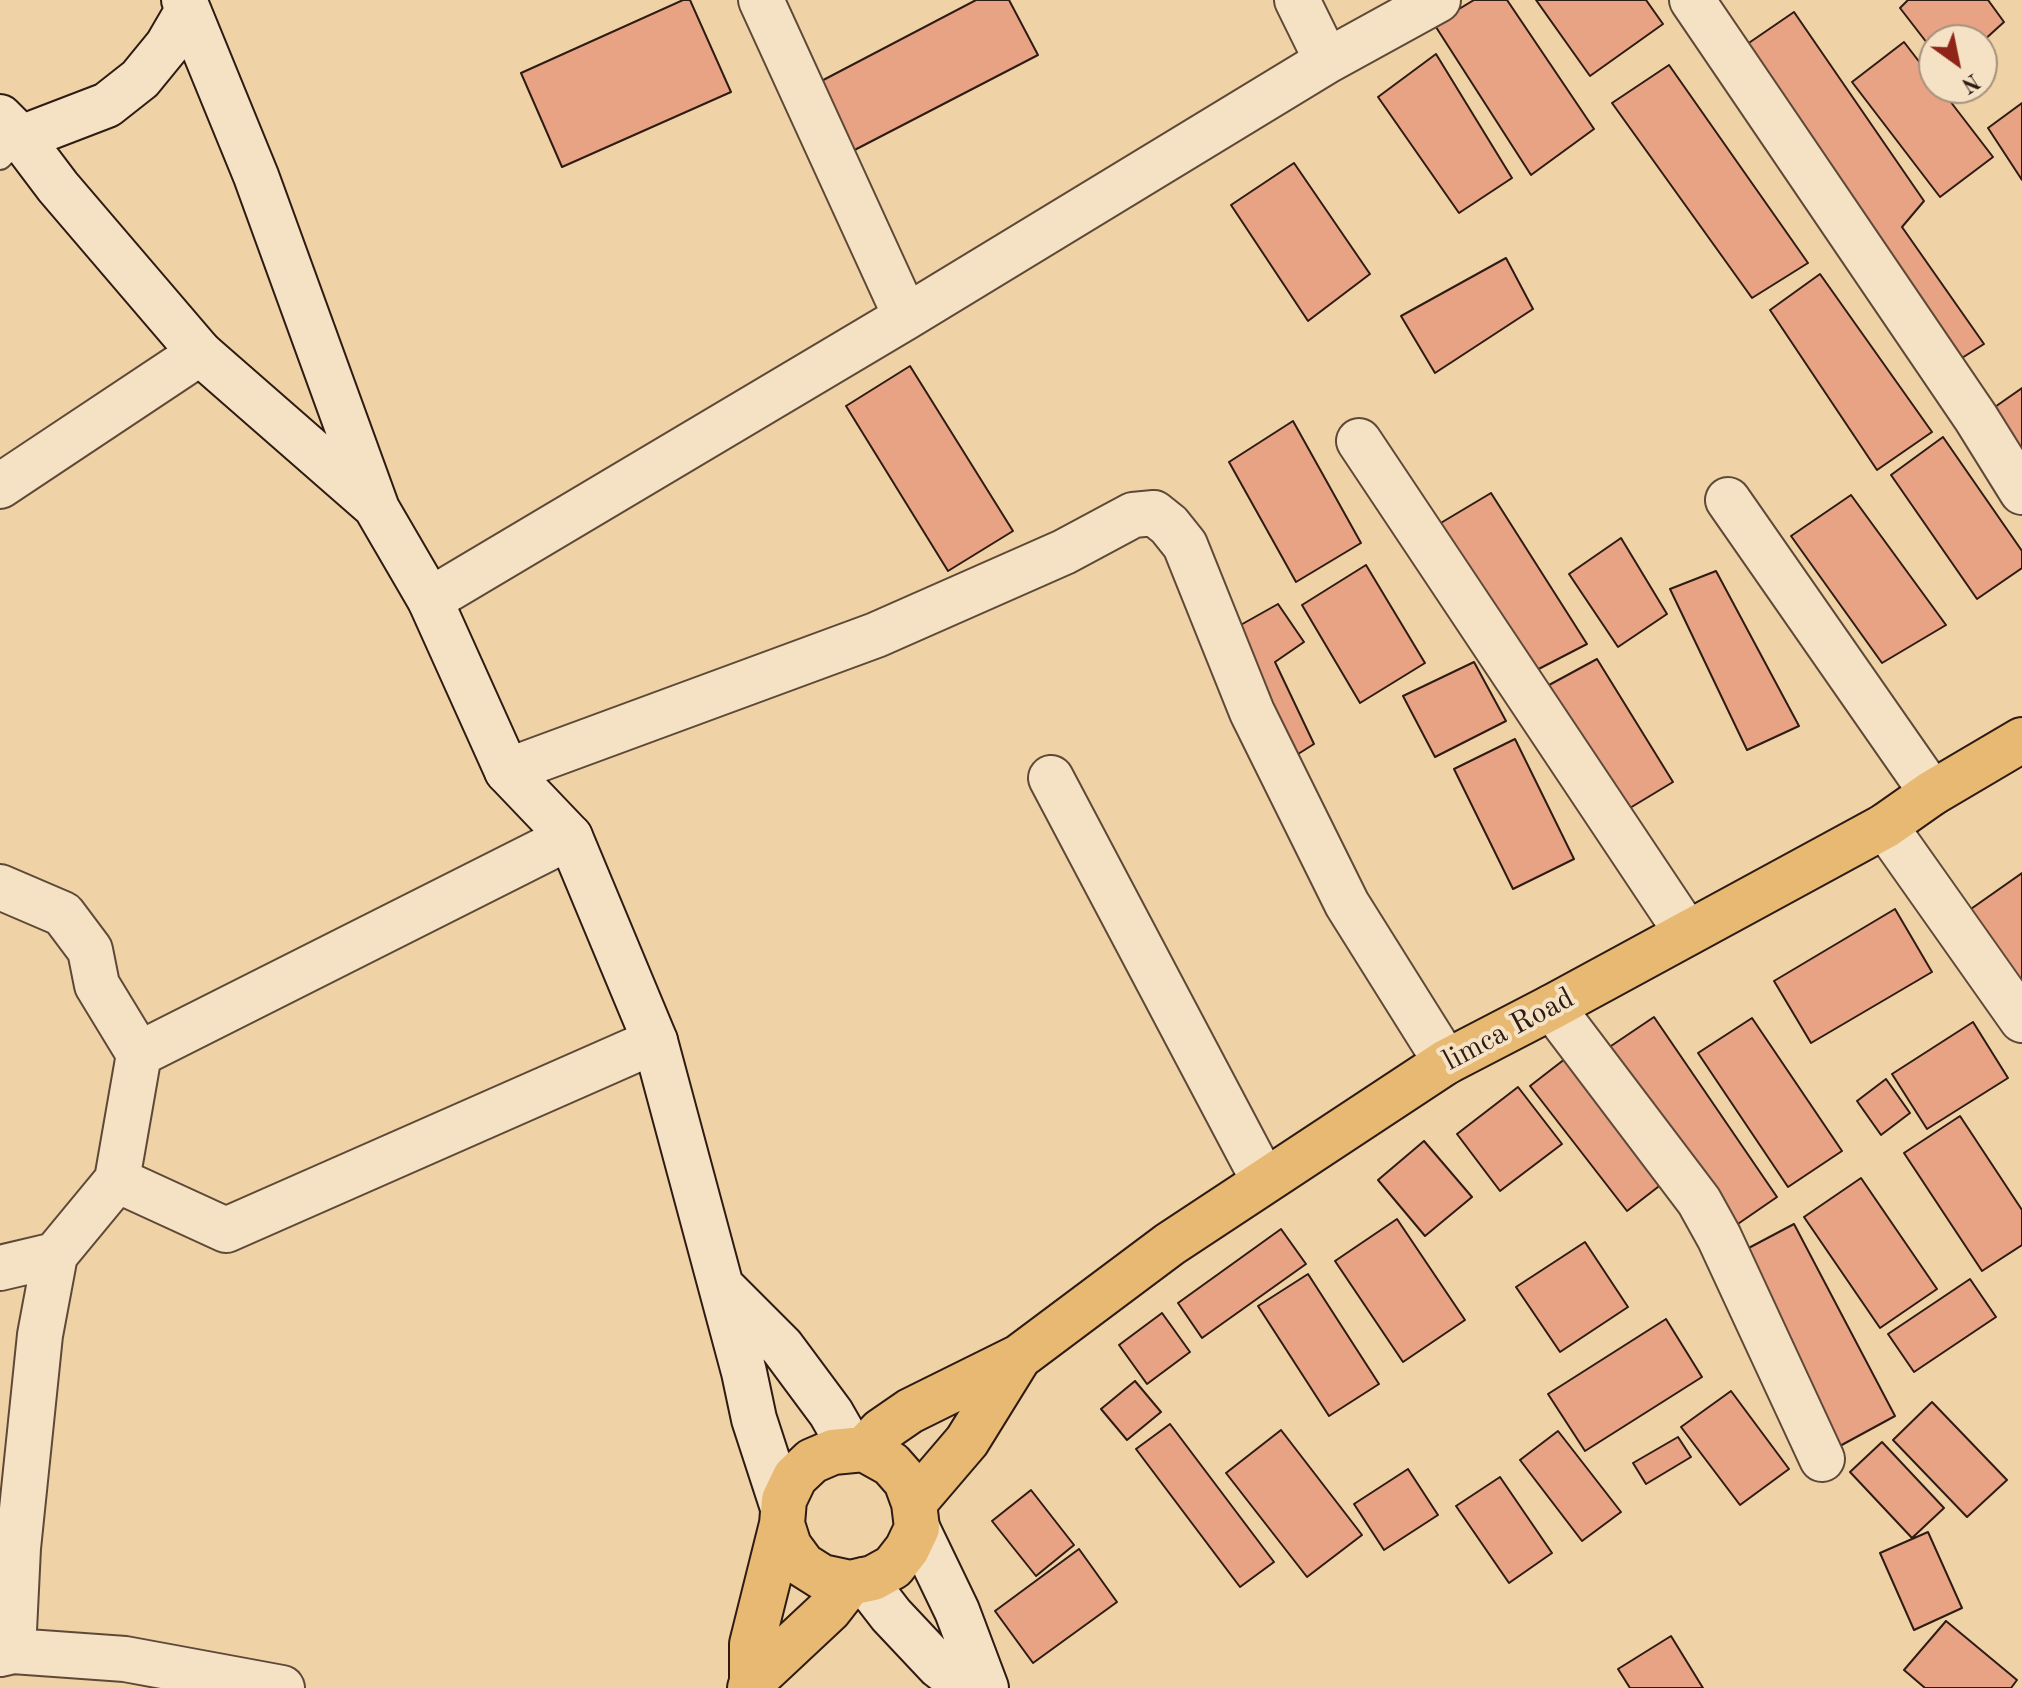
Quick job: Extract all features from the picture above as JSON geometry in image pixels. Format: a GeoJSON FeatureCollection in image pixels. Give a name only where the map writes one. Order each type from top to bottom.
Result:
{"type":"FeatureCollection","features":[{"type":"Feature","properties":{"kind":"main road","name":"limca Road"},"geometry":{"type":"LineString","coordinates":[[857,1448],[910,1411],[1019,1357],[1170,1244],[1446,1062],[1885,826],[1932,793],[2022,740]]}},
{"type":"Feature","properties":{"kind":"main road","name":"limca Road"},"geometry":{"type":"LineString","coordinates":[[916,1515],[1019,1357]]}},
{"type":"Feature","properties":{"kind":"main road"},"geometry":{"type":"LineString","coordinates":[[857,1448],[891,1464],[906,1481],[916,1515],[907,1549],[893,1567],[857,1581],[751,1685],[752,1644],[783,1516],[784,1500],[795,1477],[812,1461],[833,1452],[857,1448]]}},
{"type":"Feature","properties":{"kind":"main road"},"geometry":{"type":"LineString","coordinates":[[783,1516],[789,1546],[803,1565],[822,1577],[857,1581]]}},
{"type":"Feature","properties":{"kind":"street"},"geometry":{"type":"LineString","coordinates":[[761,0],[906,317]]}},
{"type":"Feature","properties":{"kind":"street"},"geometry":{"type":"LineString","coordinates":[[1297,0],[1327,61]]}},
{"type":"Feature","properties":{"kind":"street"},"geometry":{"type":"LineString","coordinates":[[430,600],[906,317],[1327,61],[1438,0]]}},
{"type":"Feature","properties":{"kind":"street"},"geometry":{"type":"LineString","coordinates":[[1692,0],[1976,418],[2022,492]]}},
{"type":"Feature","properties":{"kind":"street"},"geometry":{"type":"LineString","coordinates":[[186,5],[167,46],[140,79],[107,105],[7,138],[58,187],[200,353],[377,509]]}},
{"type":"Feature","properties":{"kind":"street"},"geometry":{"type":"LineString","coordinates":[[186,5],[256,176],[377,509],[430,600],[507,771],[570,837],[655,1041],[754,1419],[783,1516]]}},
{"type":"Feature","properties":{"kind":"street"},"geometry":{"type":"LineString","coordinates":[[0,486],[200,353]]}},
{"type":"Feature","properties":{"kind":"street"},"geometry":{"type":"LineString","coordinates":[[1359,441],[1687,933]]}},
{"type":"Feature","properties":{"kind":"street"},"geometry":{"type":"LineString","coordinates":[[1728,500],[1932,793]]}},
{"type":"Feature","properties":{"kind":"street"},"geometry":{"type":"LineString","coordinates":[[507,771],[876,635],[1064,552],[1133,515],[1154,513],[1169,525],[1185,545],[1252,712],[1347,904],[1446,1062]]}},
{"type":"Feature","properties":{"kind":"street"},"geometry":{"type":"LineString","coordinates":[[1051,778],[1264,1181]]}},
{"type":"Feature","properties":{"kind":"street"},"geometry":{"type":"LineString","coordinates":[[1885,826],[2022,1020]]}},
{"type":"Feature","properties":{"kind":"street"},"geometry":{"type":"LineString","coordinates":[[139,1054],[570,837]]}},
{"type":"Feature","properties":{"kind":"street"},"geometry":{"type":"LineString","coordinates":[[0,887],[63,914],[90,950],[97,985],[139,1054],[117,1180],[55,1255],[40,1335],[6,1653],[125,1659],[282,1688]]}},
{"type":"Feature","properties":{"kind":"street"},"geometry":{"type":"LineString","coordinates":[[1552,1007],[1699,1201],[1719,1237],[1822,1459]]}},
{"type":"Feature","properties":{"kind":"street"},"geometry":{"type":"LineString","coordinates":[[117,1180],[226,1230],[655,1041]]}},
{"type":"Feature","properties":{"kind":"street"},"geometry":{"type":"LineString","coordinates":[[0,1268],[55,1255]]}},
{"type":"Feature","properties":{"kind":"street"},"geometry":{"type":"LineString","coordinates":[[720,1285],[782,1347],[857,1448]]}},
{"type":"Feature","properties":{"kind":"street"},"geometry":{"type":"LineString","coordinates":[[916,1515],[986,1688]]}},
{"type":"Feature","properties":{"kind":"street"},"geometry":{"type":"LineString","coordinates":[[857,1581],[939,1666],[968,1688]]}},
{"type":"Feature","properties":{"kind":"building"},"geometry":{"type":"Polygon","coordinates":[[[683,0],[690,0],[731,92],[562,167],[521,73],[683,0]]]}},
{"type":"Feature","properties":{"kind":"building"},"geometry":{"type":"Polygon","coordinates":[[[976,0],[1009,0],[1038,55],[843,156],[808,88],[976,0]]]}},
{"type":"Feature","properties":{"kind":"building"},"geometry":{"type":"Polygon","coordinates":[[[1474,0],[1507,0],[1594,129],[1531,175],[1434,24],[1474,0]]]}},
{"type":"Feature","properties":{"kind":"building"},"geometry":{"type":"Polygon","coordinates":[[[1536,0],[1646,0],[1663,24],[1590,76],[1536,0]]]}},
{"type":"Feature","properties":{"kind":"building"},"geometry":{"type":"Polygon","coordinates":[[[1908,0],[1988,0],[2004,22],[1998,27],[1998,24],[1918,24],[1918,31],[1900,8],[1908,0]]]}},
{"type":"Feature","properties":{"kind":"building"},"geometry":{"type":"Polygon","coordinates":[[[1794,12],[1924,201],[1902,227],[1984,344],[1954,363],[1740,49],[1794,12]]]}},
{"type":"Feature","properties":{"kind":"building"},"geometry":{"type":"Polygon","coordinates":[[[1904,42],[1918,60],[1918,104],[1952,104],[1993,157],[1940,197],[1852,82],[1904,42]]]}},
{"type":"Feature","properties":{"kind":"building"},"geometry":{"type":"Polygon","coordinates":[[[1436,54],[1512,178],[1459,213],[1378,97],[1436,54]]]}},
{"type":"Feature","properties":{"kind":"building"},"geometry":{"type":"Polygon","coordinates":[[[1669,65],[1808,263],[1752,298],[1612,103],[1669,65]]]}},
{"type":"Feature","properties":{"kind":"building"},"geometry":{"type":"Polygon","coordinates":[[[2022,103],[2022,180],[1988,128],[2022,103]]]}},
{"type":"Feature","properties":{"kind":"building"},"geometry":{"type":"Polygon","coordinates":[[[1294,163],[1370,274],[1308,321],[1231,205],[1294,163]]]}},
{"type":"Feature","properties":{"kind":"building"},"geometry":{"type":"Polygon","coordinates":[[[1506,258],[1533,309],[1435,373],[1401,316],[1506,258]]]}},
{"type":"Feature","properties":{"kind":"building"},"geometry":{"type":"Polygon","coordinates":[[[1820,274],[1932,432],[1877,470],[1770,310],[1820,274]]]}},
{"type":"Feature","properties":{"kind":"building"},"geometry":{"type":"Polygon","coordinates":[[[910,366],[1013,531],[948,571],[846,406],[910,366]]]}},
{"type":"Feature","properties":{"kind":"building"},"geometry":{"type":"Polygon","coordinates":[[[2022,388],[2022,453],[1992,409],[2022,388]]]}},
{"type":"Feature","properties":{"kind":"building"},"geometry":{"type":"Polygon","coordinates":[[[1293,421],[1361,543],[1296,582],[1229,462],[1293,421]]]}},
{"type":"Feature","properties":{"kind":"building"},"geometry":{"type":"Polygon","coordinates":[[[1943,437],[2022,551],[2022,568],[1977,599],[1891,475],[1943,437]]]}},
{"type":"Feature","properties":{"kind":"building"},"geometry":{"type":"Polygon","coordinates":[[[1491,493],[1587,644],[1529,674],[1434,527],[1491,493]]]}},
{"type":"Feature","properties":{"kind":"building"},"geometry":{"type":"Polygon","coordinates":[[[1851,495],[1946,625],[1882,663],[1791,536],[1851,495]]]}},
{"type":"Feature","properties":{"kind":"building"},"geometry":{"type":"Polygon","coordinates":[[[1621,538],[1667,614],[1618,647],[1569,574],[1621,538]]]}},
{"type":"Feature","properties":{"kind":"building"},"geometry":{"type":"Polygon","coordinates":[[[1366,565],[1425,663],[1360,703],[1302,605],[1366,565]]]}},
{"type":"Feature","properties":{"kind":"building"},"geometry":{"type":"Polygon","coordinates":[[[1716,571],[1799,726],[1747,750],[1670,589],[1716,571]]]}},
{"type":"Feature","properties":{"kind":"building"},"geometry":{"type":"Polygon","coordinates":[[[1278,604],[1304,642],[1275,662],[1314,744],[1279,766],[1221,636],[1278,604]]]}},
{"type":"Feature","properties":{"kind":"building"},"geometry":{"type":"Polygon","coordinates":[[[1597,659],[1673,782],[1620,814],[1538,691],[1597,659]]]}},
{"type":"Feature","properties":{"kind":"building"},"geometry":{"type":"Polygon","coordinates":[[[1474,662],[1506,721],[1435,757],[1403,696],[1474,662]]]}},
{"type":"Feature","properties":{"kind":"building"},"geometry":{"type":"Polygon","coordinates":[[[1515,739],[1574,859],[1513,889],[1454,769],[1515,739]]]}},
{"type":"Feature","properties":{"kind":"building"},"geometry":{"type":"Polygon","coordinates":[[[2022,873],[2022,988],[1968,911],[2022,873]]]}},
{"type":"Feature","properties":{"kind":"building"},"geometry":{"type":"Polygon","coordinates":[[[1895,909],[1932,972],[1811,1043],[1774,981],[1895,909]]]}},
{"type":"Feature","properties":{"kind":"building"},"geometry":{"type":"Polygon","coordinates":[[[1654,1017],[1777,1197],[1732,1228],[1608,1048],[1654,1017]]]}},
{"type":"Feature","properties":{"kind":"building"},"geometry":{"type":"Polygon","coordinates":[[[1752,1018],[1842,1151],[1788,1187],[1698,1053],[1752,1018]]]}},
{"type":"Feature","properties":{"kind":"building"},"geometry":{"type":"Polygon","coordinates":[[[1973,1022],[2008,1078],[1927,1129],[1892,1074],[1973,1022]]]}},
{"type":"Feature","properties":{"kind":"building"},"geometry":{"type":"Polygon","coordinates":[[[1570,1055],[1667,1180],[1627,1211],[1530,1086],[1570,1055]]]}},
{"type":"Feature","properties":{"kind":"building"},"geometry":{"type":"Polygon","coordinates":[[[1886,1079],[1910,1113],[1881,1135],[1857,1101],[1886,1079]]]}},
{"type":"Feature","properties":{"kind":"building"},"geometry":{"type":"Polygon","coordinates":[[[1518,1087],[1562,1144],[1500,1191],[1457,1134],[1518,1087]]]}},
{"type":"Feature","properties":{"kind":"building"},"geometry":{"type":"Polygon","coordinates":[[[1960,1116],[2022,1210],[2022,1245],[1982,1271],[1904,1153],[1960,1116]]]}},
{"type":"Feature","properties":{"kind":"building"},"geometry":{"type":"Polygon","coordinates":[[[1424,1141],[1472,1197],[1425,1236],[1378,1180],[1424,1141]]]}},
{"type":"Feature","properties":{"kind":"building"},"geometry":{"type":"Polygon","coordinates":[[[1861,1178],[1937,1289],[1880,1328],[1804,1217],[1861,1178]]]}},
{"type":"Feature","properties":{"kind":"building"},"geometry":{"type":"Polygon","coordinates":[[[1397,1219],[1465,1320],[1403,1362],[1335,1261],[1397,1219]]]}},
{"type":"Feature","properties":{"kind":"building"},"geometry":{"type":"Polygon","coordinates":[[[1794,1224],[1895,1416],[1827,1453],[1726,1260],[1794,1224]]]}},
{"type":"Feature","properties":{"kind":"building"},"geometry":{"type":"Polygon","coordinates":[[[1281,1229],[1306,1264],[1202,1338],[1178,1303],[1281,1229]]]}},
{"type":"Feature","properties":{"kind":"building"},"geometry":{"type":"Polygon","coordinates":[[[1585,1242],[1628,1307],[1560,1352],[1516,1287],[1585,1242]]]}},
{"type":"Feature","properties":{"kind":"building"},"geometry":{"type":"Polygon","coordinates":[[[1308,1274],[1379,1384],[1329,1416],[1258,1306],[1308,1274]]]}},
{"type":"Feature","properties":{"kind":"building"},"geometry":{"type":"Polygon","coordinates":[[[1970,1279],[1996,1317],[1914,1372],[1888,1334],[1970,1279]]]}},
{"type":"Feature","properties":{"kind":"building"},"geometry":{"type":"Polygon","coordinates":[[[1162,1313],[1190,1352],[1147,1384],[1119,1345],[1162,1313]]]}},
{"type":"Feature","properties":{"kind":"building"},"geometry":{"type":"Polygon","coordinates":[[[1666,1319],[1702,1377],[1585,1451],[1548,1394],[1666,1319]]]}},
{"type":"Feature","properties":{"kind":"building"},"geometry":{"type":"Polygon","coordinates":[[[1135,1381],[1161,1412],[1127,1440],[1101,1409],[1135,1381]]]}},
{"type":"Feature","properties":{"kind":"building"},"geometry":{"type":"Polygon","coordinates":[[[1731,1391],[1789,1469],[1740,1505],[1681,1427],[1731,1391]]]}},
{"type":"Feature","properties":{"kind":"building"},"geometry":{"type":"Polygon","coordinates":[[[1932,1402],[2007,1480],[1967,1517],[1893,1440],[1932,1402]]]}},
{"type":"Feature","properties":{"kind":"building"},"geometry":{"type":"Polygon","coordinates":[[[1170,1424],[1274,1562],[1240,1587],[1136,1449],[1170,1424]]]}},
{"type":"Feature","properties":{"kind":"building"},"geometry":{"type":"Polygon","coordinates":[[[1281,1430],[1362,1535],[1307,1577],[1226,1473],[1281,1430]]]}},
{"type":"Feature","properties":{"kind":"building"},"geometry":{"type":"Polygon","coordinates":[[[1558,1431],[1621,1512],[1582,1541],[1520,1460],[1558,1431]]]}},
{"type":"Feature","properties":{"kind":"building"},"geometry":{"type":"Polygon","coordinates":[[[1678,1437],[1691,1457],[1646,1484],[1633,1463],[1678,1437]]]}},
{"type":"Feature","properties":{"kind":"building"},"geometry":{"type":"Polygon","coordinates":[[[1882,1442],[1944,1508],[1912,1538],[1850,1472],[1882,1442]]]}},
{"type":"Feature","properties":{"kind":"building"},"geometry":{"type":"Polygon","coordinates":[[[1408,1469],[1438,1515],[1384,1550],[1354,1504],[1408,1469]]]}},
{"type":"Feature","properties":{"kind":"building"},"geometry":{"type":"Polygon","coordinates":[[[1500,1477],[1552,1553],[1509,1583],[1456,1506],[1500,1477]]]}},
{"type":"Feature","properties":{"kind":"building"},"geometry":{"type":"Polygon","coordinates":[[[1031,1490],[1074,1545],[1036,1576],[992,1521],[1031,1490]]]}},
{"type":"Feature","properties":{"kind":"building"},"geometry":{"type":"Polygon","coordinates":[[[1928,1532],[1962,1608],[1914,1630],[1880,1553],[1928,1532]]]}},
{"type":"Feature","properties":{"kind":"building"},"geometry":{"type":"Polygon","coordinates":[[[1079,1549],[1117,1602],[1033,1663],[995,1611],[1079,1549]]]}},
{"type":"Feature","properties":{"kind":"building"},"geometry":{"type":"Polygon","coordinates":[[[1946,1621],[2017,1680],[2011,1688],[1925,1688],[1904,1670],[1946,1621]]]}},
{"type":"Feature","properties":{"kind":"building"},"geometry":{"type":"Polygon","coordinates":[[[1671,1636],[1703,1688],[1630,1688],[1618,1669],[1671,1636]]]}}]}
